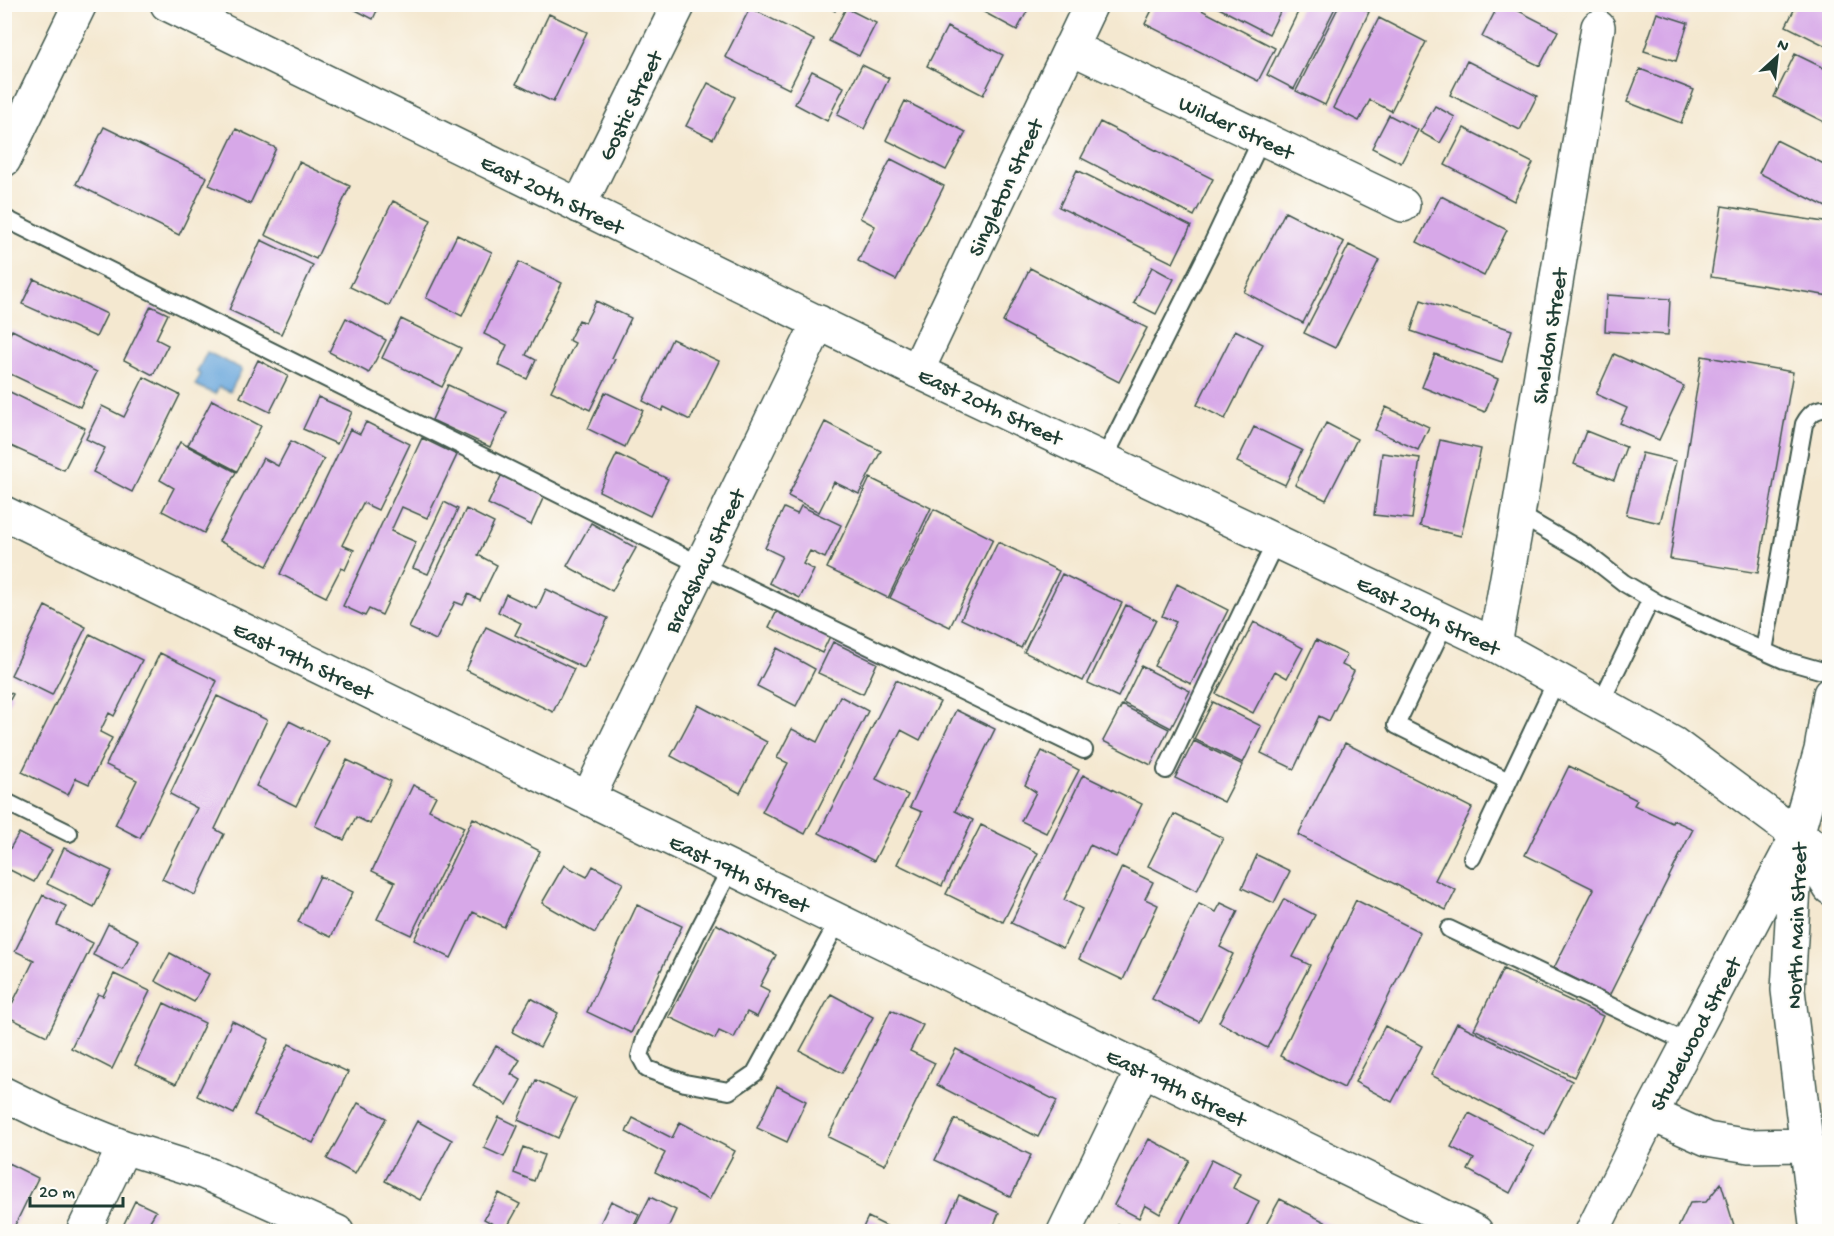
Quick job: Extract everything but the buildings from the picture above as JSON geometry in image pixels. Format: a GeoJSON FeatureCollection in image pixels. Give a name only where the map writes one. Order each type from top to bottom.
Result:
{"type":"FeatureCollection","features":[{"type":"Feature","properties":{"kind":"street"},"geometry":{"type":"LineString","coordinates":[[4,160],[80,4]]}},
{"type":"Feature","properties":{"kind":"street","name":"East 20th Street"},"geometry":{"type":"LineString","coordinates":[[166,4],[917,371],[1495,645],[1674,744],[1797,835],[1830,856]]}},
{"type":"Feature","properties":{"kind":"street","name":"Gostic Street"},"geometry":{"type":"LineString","coordinates":[[579,206],[679,4]]}},
{"type":"Feature","properties":{"kind":"street","name":"Singleton Street"},"geometry":{"type":"LineString","coordinates":[[917,371],[1091,4]]}},
{"type":"Feature","properties":{"kind":"street","name":"Sheldon Street"},"geometry":{"type":"LineString","coordinates":[[1495,645],[1598,27]]}},
{"type":"Feature","properties":{"kind":"street","name":"Wilder Street"},"geometry":{"type":"LineString","coordinates":[[1070,47],[1404,205]]}},
{"type":"Feature","properties":{"kind":"street","name":"Bradshaw Street"},"geometry":{"type":"LineString","coordinates":[[588,798],[819,322]]}},
{"type":"Feature","properties":{"kind":"street","name":"East 19th Street"},"geometry":{"type":"LineString","coordinates":[[4,513],[1476,1232]]}},
{"type":"Feature","properties":{"kind":"street","name":"North Main Street"},"geometry":{"type":"LineString","coordinates":[[1817,1232],[1788,990],[1797,835],[1825,746],[1830,694]]}},
{"type":"Feature","properties":{"kind":"street"},"geometry":{"type":"LineString","coordinates":[[1797,835],[1830,888]]}},
{"type":"Feature","properties":{"kind":"street","name":"Studewood Street"},"geometry":{"type":"LineString","coordinates":[[1592,1232],[1797,835]]}},
{"type":"Feature","properties":{"kind":"street"},"geometry":{"type":"LineString","coordinates":[[1064,1232],[1143,1069]]}},
{"type":"Feature","properties":{"kind":"street"},"geometry":{"type":"LineString","coordinates":[[4,1094],[57,1120],[124,1147],[203,1172],[337,1232]]}},
{"type":"Feature","properties":{"kind":"street"},"geometry":{"type":"LineString","coordinates":[[1651,1114],[1707,1139],[1749,1146],[1806,1145]]}},
{"type":"Feature","properties":{"kind":"street"},"geometry":{"type":"LineString","coordinates":[[83,1232],[124,1147]]}},
{"type":"Feature","properties":{"kind":"lane"},"geometry":{"type":"LineString","coordinates":[[1104,459],[1207,254],[1262,138]]}},
{"type":"Feature","properties":{"kind":"lane"},"geometry":{"type":"LineString","coordinates":[[4,218],[701,565],[1083,750]]}},
{"type":"Feature","properties":{"kind":"lane"},"geometry":{"type":"LineString","coordinates":[[1764,651],[1804,424],[1810,414],[1819,408],[1830,410]]}},
{"type":"Feature","properties":{"kind":"lane"},"geometry":{"type":"LineString","coordinates":[[1518,514],[1587,554],[1624,583],[1651,599],[1784,660],[1830,673]]}},
{"type":"Feature","properties":{"kind":"lane"},"geometry":{"type":"LineString","coordinates":[[1166,770],[1276,541]]}},
{"type":"Feature","properties":{"kind":"lane"},"geometry":{"type":"LineString","coordinates":[[1600,704],[1651,599]]}},
{"type":"Feature","properties":{"kind":"lane"},"geometry":{"type":"LineString","coordinates":[[1446,621],[1396,725],[1508,781]]}},
{"type":"Feature","properties":{"kind":"lane"},"geometry":{"type":"LineString","coordinates":[[1472,858],[1557,679]]}},
{"type":"Feature","properties":{"kind":"lane"},"geometry":{"type":"LineString","coordinates":[[4,801],[69,833]]}},
{"type":"Feature","properties":{"kind":"lane"},"geometry":{"type":"LineString","coordinates":[[731,868],[645,1039],[640,1056],[647,1069],[685,1083],[729,1090],[755,1074],[839,920]]}},
{"type":"Feature","properties":{"kind":"lane"},"geometry":{"type":"LineString","coordinates":[[1449,929],[1688,1043]]}},
{"type":"Feature","properties":{"kind":"water"},"geometry":{"type":"Polygon","coordinates":[[[207,352],[242,369],[230,392],[219,387],[215,394],[195,385],[201,374],[197,372],[207,352]]]}}]}
